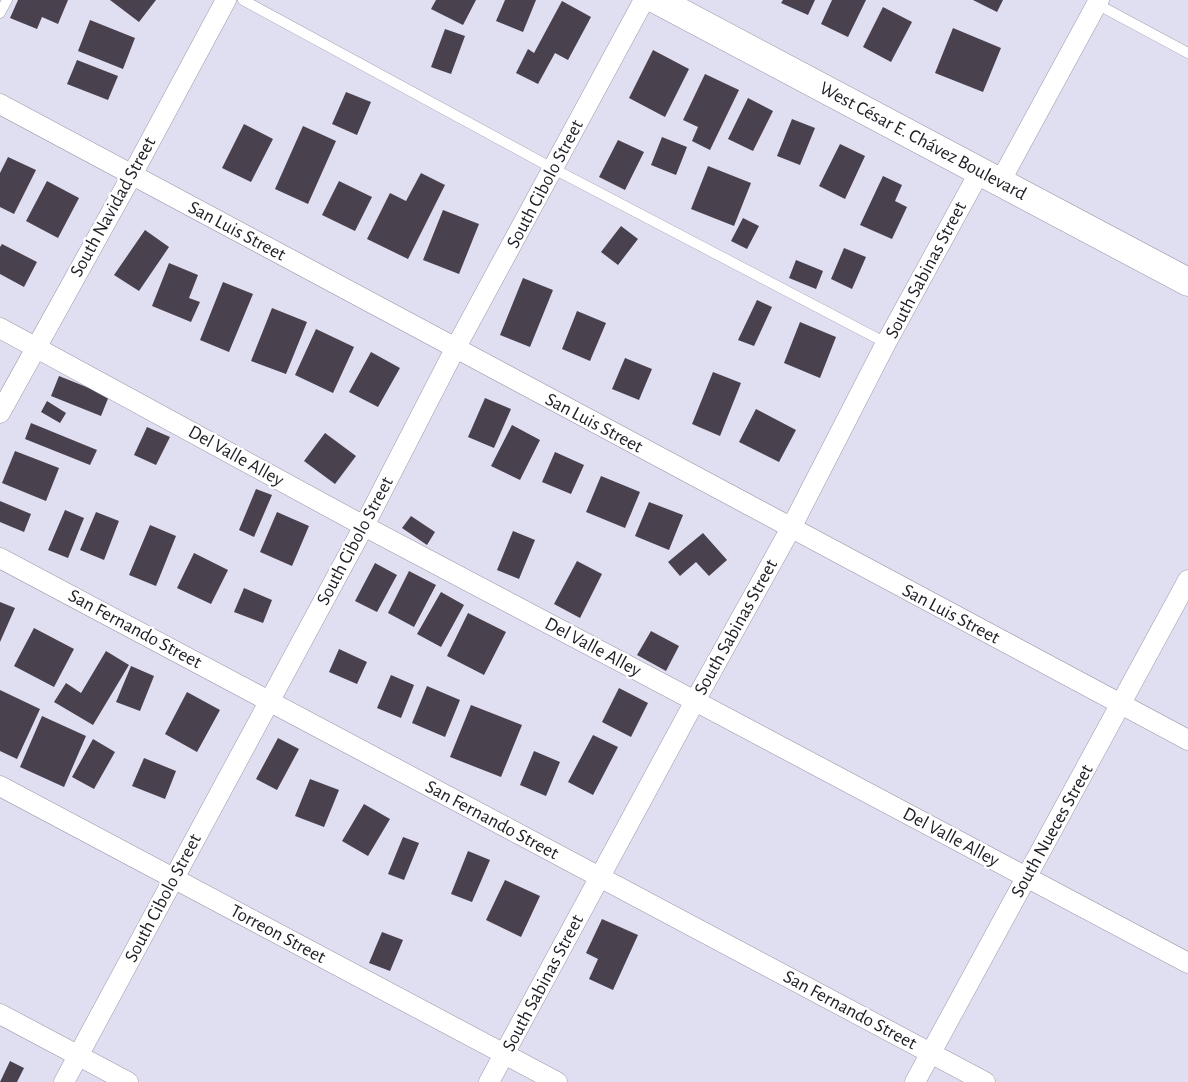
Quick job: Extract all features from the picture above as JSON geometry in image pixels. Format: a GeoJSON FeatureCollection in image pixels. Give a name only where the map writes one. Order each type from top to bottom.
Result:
{"type":"FeatureCollection","features":[{"type":"Feature","properties":{"kind":"street","name":"South Navidad Street"},"geometry":{"type":"LineString","coordinates":[[0,413],[132,175],[226,0]]}},
{"type":"Feature","properties":{"kind":"street","name":"South Cibolo Street"},"geometry":{"type":"LineString","coordinates":[[64,1082],[364,526],[455,348],[554,169],[644,0]]}},
{"type":"Feature","properties":{"kind":"street","name":"South Sabinas Street"},"geometry":{"type":"LineString","coordinates":[[490,1082],[791,528],[886,344],[990,177],[1095,1]]}},
{"type":"Feature","properties":{"kind":"street","name":"West César E. Chávez Boulevard"},"geometry":{"type":"LineString","coordinates":[[671,3],[990,177],[1188,282]]}},
{"type":"Feature","properties":{"kind":"street","name":"San Luis Street"},"geometry":{"type":"LineString","coordinates":[[0,104],[1188,740]]}},
{"type":"Feature","properties":{"kind":"street","name":"Del Valle Alley"},"geometry":{"type":"LineString","coordinates":[[0,328],[364,526],[1188,963]]}},
{"type":"Feature","properties":{"kind":"street","name":"San Fernando Street"},"geometry":{"type":"LineString","coordinates":[[0,558],[985,1082]]}},
{"type":"Feature","properties":{"kind":"street","name":"South Nueces Street"},"geometry":{"type":"LineString","coordinates":[[915,1082],[1188,580]]}},
{"type":"Feature","properties":{"kind":"street","name":"Torreon Street"},"geometry":{"type":"LineString","coordinates":[[0,786],[557,1082]]}},
{"type":"Feature","properties":{"kind":"street"},"geometry":{"type":"LineString","coordinates":[[0,1014],[128,1082]]}},
{"type":"Feature","properties":{"kind":"lane"},"geometry":{"type":"LineString","coordinates":[[0,13],[7,0]]}},
{"type":"Feature","properties":{"kind":"lane"},"geometry":{"type":"LineString","coordinates":[[242,0],[554,169],[886,344]]}},
{"type":"Feature","properties":{"kind":"lane"},"geometry":{"type":"LineString","coordinates":[[1095,1],[1188,52]]}},
{"type":"Feature","properties":{"kind":"building"},"geometry":{"type":"Polygon","coordinates":[[[18,0],[68,0],[58,24],[42,17],[37,29],[10,18],[18,0]]]}},
{"type":"Feature","properties":{"kind":"building"},"geometry":{"type":"Polygon","coordinates":[[[110,0],[156,0],[139,22],[110,0]]]}},
{"type":"Feature","properties":{"kind":"building"},"geometry":{"type":"Polygon","coordinates":[[[436,0],[476,0],[463,25],[431,9],[436,0]]]}},
{"type":"Feature","properties":{"kind":"building"},"geometry":{"type":"Polygon","coordinates":[[[505,0],[536,0],[523,32],[496,21],[505,0]]]}},
{"type":"Feature","properties":{"kind":"building"},"geometry":{"type":"Polygon","coordinates":[[[783,0],[815,0],[808,15],[781,3],[783,0]]]}},
{"type":"Feature","properties":{"kind":"building"},"geometry":{"type":"Polygon","coordinates":[[[832,0],[866,0],[848,37],[821,24],[832,0]]]}},
{"type":"Feature","properties":{"kind":"building"},"geometry":{"type":"Polygon","coordinates":[[[973,0],[1003,0],[997,12],[973,0]]]}},
{"type":"Feature","properties":{"kind":"building"},"geometry":{"type":"Polygon","coordinates":[[[562,1],[591,17],[568,60],[555,53],[538,84],[516,73],[528,49],[534,53],[562,1]]]}},
{"type":"Feature","properties":{"kind":"building"},"geometry":{"type":"Polygon","coordinates":[[[883,7],[912,22],[891,62],[863,47],[883,7]]]}},
{"type":"Feature","properties":{"kind":"building"},"geometry":{"type":"Polygon","coordinates":[[[90,20],[135,38],[123,69],[78,51],[90,20]]]}},
{"type":"Feature","properties":{"kind":"building"},"geometry":{"type":"Polygon","coordinates":[[[953,28],[1001,48],[983,92],[935,73],[953,28]]]}},
{"type":"Feature","properties":{"kind":"building"},"geometry":{"type":"Polygon","coordinates":[[[445,29],[465,36],[451,74],[431,67],[445,29]]]}},
{"type":"Feature","properties":{"kind":"building"},"geometry":{"type":"Polygon","coordinates":[[[653,50],[689,69],[665,117],[629,98],[653,50]]]}},
{"type":"Feature","properties":{"kind":"building"},"geometry":{"type":"Polygon","coordinates":[[[77,60],[118,76],[108,100],[67,84],[77,60]]]}},
{"type":"Feature","properties":{"kind":"building"},"geometry":{"type":"Polygon","coordinates":[[[705,74],[739,90],[710,150],[692,141],[698,127],[683,120],[705,74]]]}},
{"type":"Feature","properties":{"kind":"building"},"geometry":{"type":"Polygon","coordinates":[[[346,92],[371,102],[357,135],[332,124],[346,92]]]}},
{"type":"Feature","properties":{"kind":"building"},"geometry":{"type":"Polygon","coordinates":[[[748,98],[773,111],[753,151],[728,139],[748,98]]]}},
{"type":"Feature","properties":{"kind":"building"},"geometry":{"type":"Polygon","coordinates":[[[792,119],[815,128],[800,165],[777,156],[792,119]]]}},
{"type":"Feature","properties":{"kind":"building"},"geometry":{"type":"Polygon","coordinates":[[[244,124],[273,139],[251,182],[222,168],[244,124]]]}},
{"type":"Feature","properties":{"kind":"building"},"geometry":{"type":"Polygon","coordinates":[[[303,126],[336,141],[308,204],[275,189],[303,126]]]}},
{"type":"Feature","properties":{"kind":"building"},"geometry":{"type":"Polygon","coordinates":[[[662,137],[687,147],[676,175],[651,165],[662,137]]]}},
{"type":"Feature","properties":{"kind":"building"},"geometry":{"type":"Polygon","coordinates":[[[618,140],[644,152],[625,190],[599,177],[618,140]]]}},
{"type":"Feature","properties":{"kind":"building"},"geometry":{"type":"Polygon","coordinates":[[[840,144],[865,156],[845,199],[819,186],[840,144]]]}},
{"type":"Feature","properties":{"kind":"building"},"geometry":{"type":"Polygon","coordinates":[[[8,157],[36,170],[14,214],[0,207],[0,173],[8,157]]]}},
{"type":"Feature","properties":{"kind":"building"},"geometry":{"type":"Polygon","coordinates":[[[708,166],[751,183],[734,226],[691,209],[708,166]]]}},
{"type":"Feature","properties":{"kind":"building"},"geometry":{"type":"Polygon","coordinates":[[[421,173],[445,185],[408,259],[367,239],[390,193],[406,201],[421,173]]]}},
{"type":"Feature","properties":{"kind":"building"},"geometry":{"type":"Polygon","coordinates":[[[883,176],[902,185],[895,201],[907,207],[892,239],[860,225],[883,176]]]}},
{"type":"Feature","properties":{"kind":"building"},"geometry":{"type":"Polygon","coordinates":[[[47,181],[79,198],[58,238],[26,221],[47,181]]]}},
{"type":"Feature","properties":{"kind":"building"},"geometry":{"type":"Polygon","coordinates":[[[339,181],[372,197],[355,231],[322,215],[339,181]]]}},
{"type":"Feature","properties":{"kind":"building"},"geometry":{"type":"Polygon","coordinates":[[[443,210],[479,224],[459,274],[423,260],[443,210]]]}},
{"type":"Feature","properties":{"kind":"building"},"geometry":{"type":"Polygon","coordinates":[[[743,218],[759,226],[747,249],[731,241],[743,218]]]}},
{"type":"Feature","properties":{"kind":"building"},"geometry":{"type":"Polygon","coordinates":[[[621,226],[638,239],[618,265],[601,252],[621,226]]]}},
{"type":"Feature","properties":{"kind":"building"},"geometry":{"type":"Polygon","coordinates":[[[145,230],[169,247],[139,291],[114,275],[145,230]]]}},
{"type":"Feature","properties":{"kind":"building"},"geometry":{"type":"Polygon","coordinates":[[[2,244],[37,262],[24,287],[0,274],[0,247],[2,244]]]}},
{"type":"Feature","properties":{"kind":"building"},"geometry":{"type":"Polygon","coordinates":[[[844,248],[866,257],[852,289],[831,279],[844,248]]]}},
{"type":"Feature","properties":{"kind":"building"},"geometry":{"type":"Polygon","coordinates":[[[796,260],[823,271],[816,289],[789,278],[796,260]]]}},
{"type":"Feature","properties":{"kind":"building"},"geometry":{"type":"Polygon","coordinates":[[[169,263],[198,275],[189,298],[200,302],[191,322],[152,306],[169,263]]]}},
{"type":"Feature","properties":{"kind":"building"},"geometry":{"type":"Polygon","coordinates":[[[523,278],[553,290],[530,347],[500,335],[523,278]]]}},
{"type":"Feature","properties":{"kind":"building"},"geometry":{"type":"Polygon","coordinates":[[[223,282],[253,294],[229,352],[200,340],[223,282]]]}},
{"type":"Feature","properties":{"kind":"building"},"geometry":{"type":"Polygon","coordinates":[[[757,300],[772,307],[754,346],[738,340],[757,300]]]}},
{"type":"Feature","properties":{"kind":"building"},"geometry":{"type":"Polygon","coordinates":[[[272,308],[307,322],[286,374],[251,361],[272,308]]]}},
{"type":"Feature","properties":{"kind":"building"},"geometry":{"type":"Polygon","coordinates":[[[577,311],[606,323],[590,361],[562,349],[577,311]]]}},
{"type":"Feature","properties":{"kind":"building"},"geometry":{"type":"Polygon","coordinates":[[[800,322],[836,337],[820,378],[784,363],[800,322]]]}},
{"type":"Feature","properties":{"kind":"building"},"geometry":{"type":"Polygon","coordinates":[[[316,329],[354,347],[333,393],[295,375],[316,329]]]}},
{"type":"Feature","properties":{"kind":"building"},"geometry":{"type":"Polygon","coordinates":[[[371,352],[400,368],[378,407],[349,392],[371,352]]]}},
{"type":"Feature","properties":{"kind":"building"},"geometry":{"type":"Polygon","coordinates":[[[625,358],[652,369],[639,400],[612,389],[625,358]]]}},
{"type":"Feature","properties":{"kind":"building"},"geometry":{"type":"Polygon","coordinates":[[[713,372],[741,383],[720,436],[692,424],[713,372]]]}},
{"type":"Feature","properties":{"kind":"building"},"geometry":{"type":"Polygon","coordinates":[[[59,376],[109,396],[101,416],[51,396],[59,376]]]}},
{"type":"Feature","properties":{"kind":"building"},"geometry":{"type":"Polygon","coordinates":[[[485,398],[511,409],[494,448],[468,437],[485,398]]]}},
{"type":"Feature","properties":{"kind":"building"},"geometry":{"type":"Polygon","coordinates":[[[47,401],[66,413],[60,423],[41,412],[47,401]]]}},
{"type":"Feature","properties":{"kind":"building"},"geometry":{"type":"Polygon","coordinates":[[[756,409],[796,430],[779,462],[739,442],[756,409]]]}},
{"type":"Feature","properties":{"kind":"building"},"geometry":{"type":"Polygon","coordinates":[[[31,423],[97,450],[90,465],[25,439],[31,423]]]}},
{"type":"Feature","properties":{"kind":"building"},"geometry":{"type":"Polygon","coordinates":[[[512,425],[540,440],[520,480],[491,466],[512,425]]]}},
{"type":"Feature","properties":{"kind":"building"},"geometry":{"type":"Polygon","coordinates":[[[147,427],[170,437],[156,465],[134,455],[147,427]]]}},
{"type":"Feature","properties":{"kind":"building"},"geometry":{"type":"Polygon","coordinates":[[[325,433],[356,456],[335,484],[304,461],[325,433]]]}},
{"type":"Feature","properties":{"kind":"building"},"geometry":{"type":"Polygon","coordinates":[[[15,451],[59,468],[46,501],[2,483],[15,451]]]}},
{"type":"Feature","properties":{"kind":"building"},"geometry":{"type":"Polygon","coordinates":[[[555,452],[584,465],[571,494],[542,482],[555,452]]]}},
{"type":"Feature","properties":{"kind":"building"},"geometry":{"type":"Polygon","coordinates":[[[601,476],[640,492],[625,528],[586,512],[601,476]]]}},
{"type":"Feature","properties":{"kind":"building"},"geometry":{"type":"Polygon","coordinates":[[[256,489],[272,495],[254,537],[239,530],[256,489]]]}},
{"type":"Feature","properties":{"kind":"building"},"geometry":{"type":"Polygon","coordinates":[[[0,501],[31,514],[24,532],[0,522],[0,501]]]}},
{"type":"Feature","properties":{"kind":"building"},"geometry":{"type":"Polygon","coordinates":[[[649,502],[683,515],[669,550],[635,536],[649,502]]]}},
{"type":"Feature","properties":{"kind":"building"},"geometry":{"type":"Polygon","coordinates":[[[65,510],[84,518],[68,558],[48,550],[65,510]]]}},
{"type":"Feature","properties":{"kind":"building"},"geometry":{"type":"Polygon","coordinates":[[[96,512],[119,521],[104,560],[80,550],[96,512]]]}},
{"type":"Feature","properties":{"kind":"building"},"geometry":{"type":"Polygon","coordinates":[[[277,512],[309,526],[292,566],[260,552],[277,512]]]}},
{"type":"Feature","properties":{"kind":"building"},"geometry":{"type":"Polygon","coordinates":[[[411,516],[435,532],[427,545],[402,528],[411,516]]]}},
{"type":"Feature","properties":{"kind":"building"},"geometry":{"type":"Polygon","coordinates":[[[150,525],[176,536],[156,586],[129,575],[150,525]]]}},
{"type":"Feature","properties":{"kind":"building"},"geometry":{"type":"Polygon","coordinates":[[[513,531],[535,540],[519,579],[497,570],[513,531]]]}},
{"type":"Feature","properties":{"kind":"building"},"geometry":{"type":"Polygon","coordinates":[[[703,533],[727,560],[709,576],[696,562],[680,576],[668,562],[703,533]]]}},
{"type":"Feature","properties":{"kind":"building"},"geometry":{"type":"Polygon","coordinates":[[[194,553],[228,570],[211,604],[177,588],[194,553]]]}},
{"type":"Feature","properties":{"kind":"building"},"geometry":{"type":"Polygon","coordinates":[[[577,561],[602,574],[580,618],[554,604],[577,561]]]}},
{"type":"Feature","properties":{"kind":"building"},"geometry":{"type":"Polygon","coordinates":[[[375,563],[397,575],[377,612],[355,601],[375,563]]]}},
{"type":"Feature","properties":{"kind":"building"},"geometry":{"type":"Polygon","coordinates":[[[409,571],[436,585],[414,627],[388,613],[409,571]]]}},
{"type":"Feature","properties":{"kind":"building"},"geometry":{"type":"Polygon","coordinates":[[[244,588],[272,600],[263,623],[234,612],[244,588]]]}},
{"type":"Feature","properties":{"kind":"building"},"geometry":{"type":"Polygon","coordinates":[[[441,592],[464,605],[441,647],[417,634],[441,592]]]}},
{"type":"Feature","properties":{"kind":"building"},"geometry":{"type":"Polygon","coordinates":[[[0,602],[15,608],[0,642],[0,602]]]}},
{"type":"Feature","properties":{"kind":"building"},"geometry":{"type":"Polygon","coordinates":[[[468,613],[506,632],[484,675],[447,656],[468,613]]]}},
{"type":"Feature","properties":{"kind":"building"},"geometry":{"type":"Polygon","coordinates":[[[34,628],[74,649],[54,687],[14,666],[34,628]]]}},
{"type":"Feature","properties":{"kind":"building"},"geometry":{"type":"Polygon","coordinates":[[[651,631],[679,646],[666,671],[637,655],[651,631]]]}},
{"type":"Feature","properties":{"kind":"building"},"geometry":{"type":"Polygon","coordinates":[[[339,649],[367,662],[357,684],[329,672],[339,649]]]}},
{"type":"Feature","properties":{"kind":"building"},"geometry":{"type":"Polygon","coordinates":[[[106,651],[129,665],[93,725],[54,702],[66,683],[81,693],[106,651]]]}},
{"type":"Feature","properties":{"kind":"building"},"geometry":{"type":"Polygon","coordinates":[[[131,666],[154,676],[140,711],[116,702],[131,666]]]}},
{"type":"Feature","properties":{"kind":"building"},"geometry":{"type":"Polygon","coordinates":[[[391,675],[414,685],[401,718],[377,708],[391,675]]]}},
{"type":"Feature","properties":{"kind":"building"},"geometry":{"type":"Polygon","coordinates":[[[427,686],[460,700],[445,737],[412,723],[427,686]]]}},
{"type":"Feature","properties":{"kind":"building"},"geometry":{"type":"Polygon","coordinates":[[[619,688],[648,703],[631,737],[602,722],[619,688]]]}},
{"type":"Feature","properties":{"kind":"building"},"geometry":{"type":"Polygon","coordinates":[[[0,690],[40,709],[17,759],[0,751],[0,690]]]}},
{"type":"Feature","properties":{"kind":"building"},"geometry":{"type":"Polygon","coordinates":[[[187,692],[220,710],[197,752],[165,734],[187,692]]]}},
{"type":"Feature","properties":{"kind":"building"},"geometry":{"type":"Polygon","coordinates":[[[471,705],[522,725],[501,777],[450,757],[471,705]]]}},
{"type":"Feature","properties":{"kind":"building"},"geometry":{"type":"Polygon","coordinates":[[[42,716],[86,736],[64,787],[20,767],[42,716]]]}},
{"type":"Feature","properties":{"kind":"building"},"geometry":{"type":"Polygon","coordinates":[[[593,735],[618,747],[593,795],[568,782],[593,735]]]}},
{"type":"Feature","properties":{"kind":"building"},"geometry":{"type":"Polygon","coordinates":[[[278,738],[299,749],[277,790],[256,779],[278,738]]]}},
{"type":"Feature","properties":{"kind":"building"},"geometry":{"type":"Polygon","coordinates":[[[93,739],[115,752],[94,789],[72,777],[93,739]]]}},
{"type":"Feature","properties":{"kind":"building"},"geometry":{"type":"Polygon","coordinates":[[[534,751],[560,762],[546,796],[520,785],[534,751]]]}},
{"type":"Feature","properties":{"kind":"building"},"geometry":{"type":"Polygon","coordinates":[[[144,758],[176,771],[165,799],[132,786],[144,758]]]}},
{"type":"Feature","properties":{"kind":"building"},"geometry":{"type":"Polygon","coordinates":[[[310,779],[339,790],[324,827],[295,816],[310,779]]]}},
{"type":"Feature","properties":{"kind":"building"},"geometry":{"type":"Polygon","coordinates":[[[364,804],[390,819],[368,856],[342,841],[364,804]]]}},
{"type":"Feature","properties":{"kind":"building"},"geometry":{"type":"Polygon","coordinates":[[[403,837],[419,843],[404,880],[388,874],[403,837]]]}},
{"type":"Feature","properties":{"kind":"building"},"geometry":{"type":"Polygon","coordinates":[[[468,851],[490,860],[472,902],[451,894],[468,851]]]}},
{"type":"Feature","properties":{"kind":"building"},"geometry":{"type":"Polygon","coordinates":[[[505,880],[540,896],[521,937],[486,920],[505,880]]]}},
{"type":"Feature","properties":{"kind":"building"},"geometry":{"type":"Polygon","coordinates":[[[602,919],[638,935],[613,990],[589,979],[598,959],[586,953],[602,919]]]}},
{"type":"Feature","properties":{"kind":"building"},"geometry":{"type":"Polygon","coordinates":[[[382,932],[403,940],[390,971],[369,963],[382,932]]]}},
{"type":"Feature","properties":{"kind":"building"},"geometry":{"type":"Polygon","coordinates":[[[10,1061],[24,1068],[17,1082],[0,1082],[10,1061]]]}}]}
